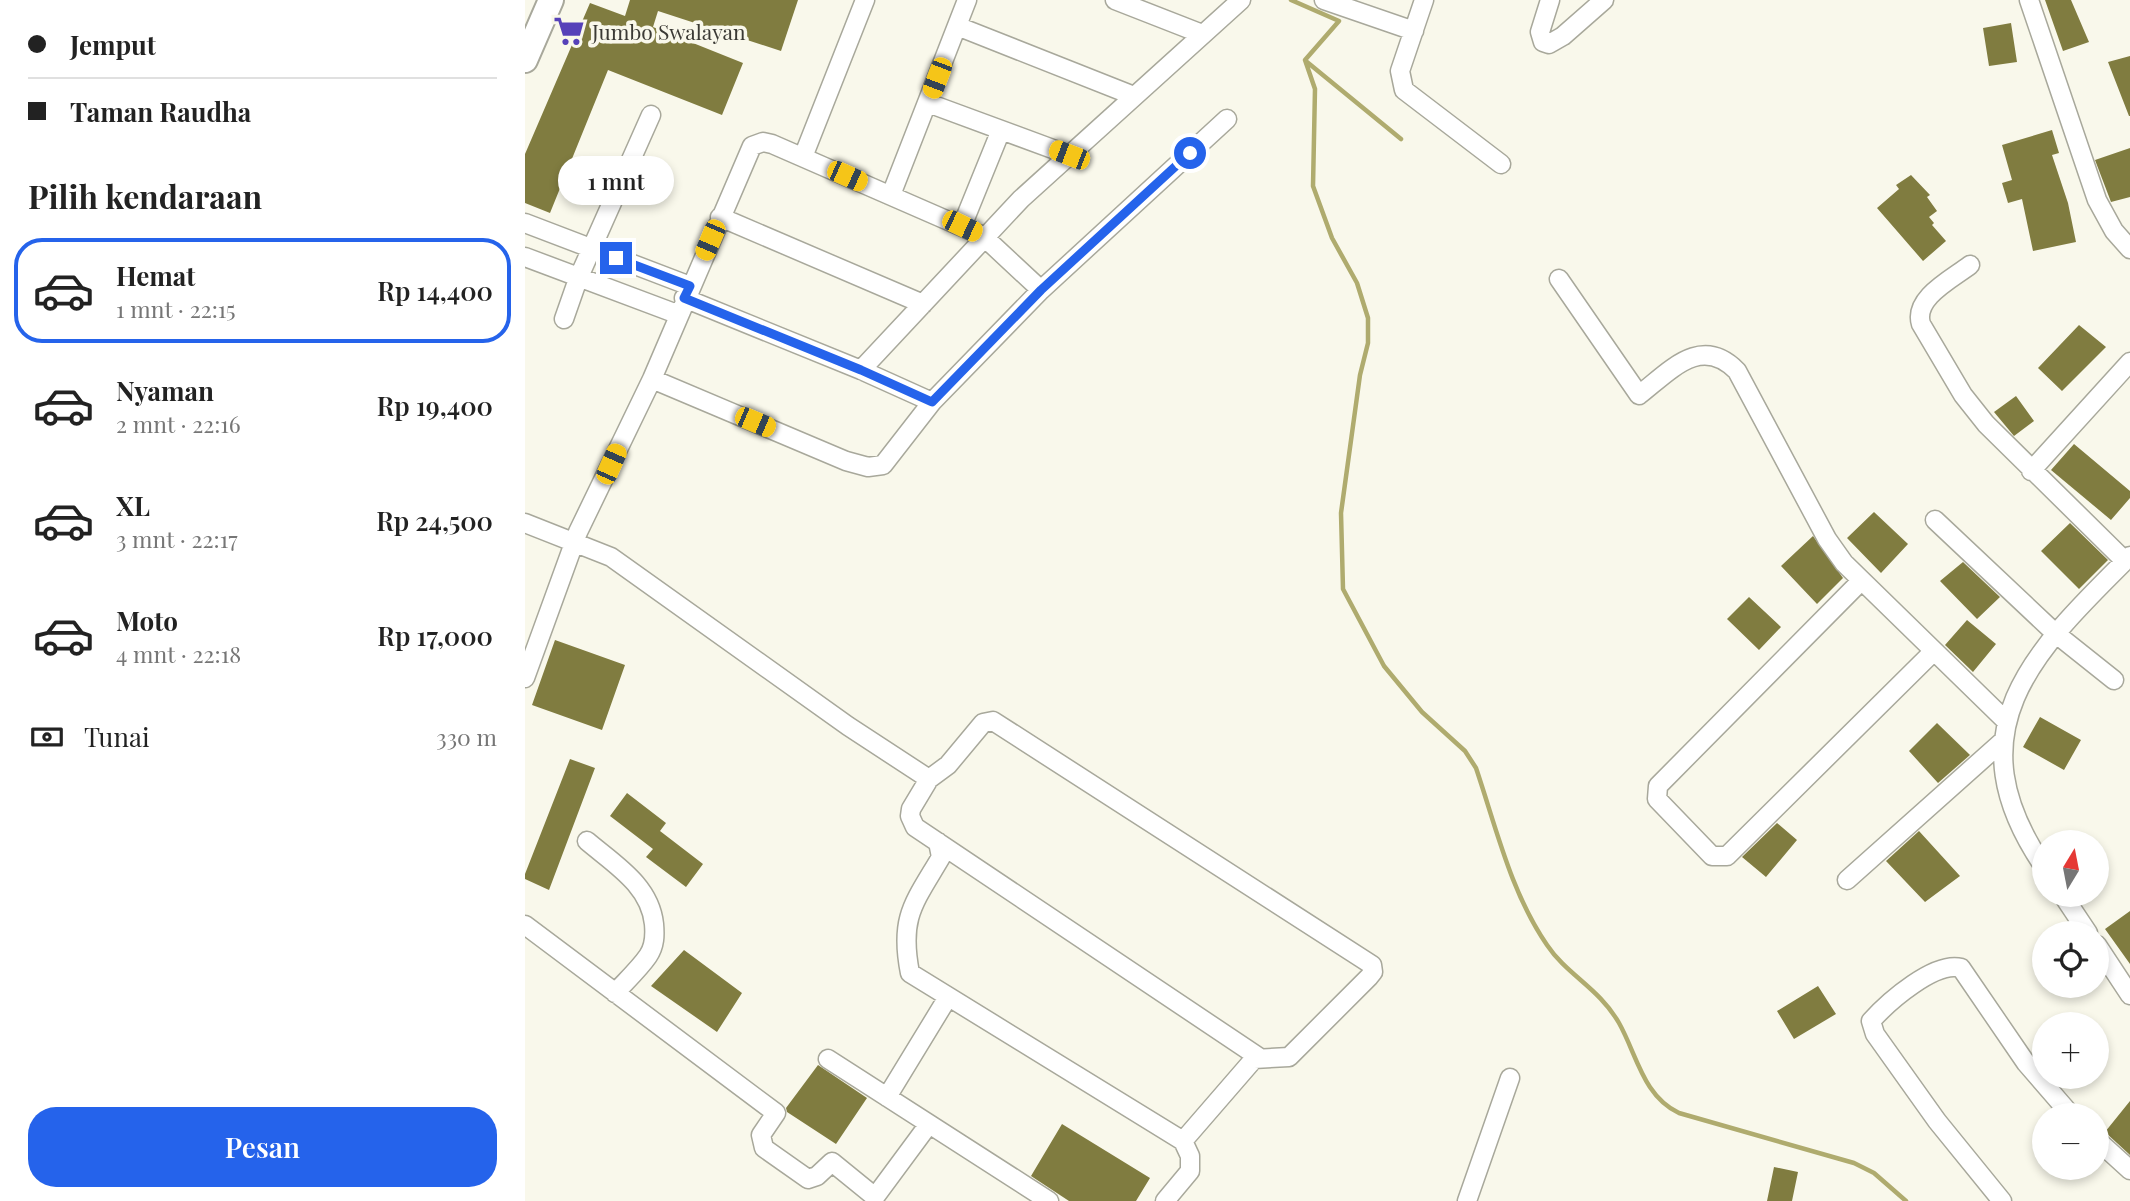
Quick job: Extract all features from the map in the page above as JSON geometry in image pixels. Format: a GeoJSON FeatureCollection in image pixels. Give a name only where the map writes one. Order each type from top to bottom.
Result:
{"type":"FeatureCollection","features":[{"type":"Feature","properties":{"kind":"main road"},"geometry":{"type":"LineString","coordinates":[[525,60],[551,0]]}},
{"type":"Feature","properties":{"kind":"street"},"geometry":{"type":"LineString","coordinates":[[803,157],[865,0]]}},
{"type":"Feature","properties":{"kind":"street"},"geometry":{"type":"LineString","coordinates":[[891,195],[967,0]]}},
{"type":"Feature","properties":{"kind":"street"},"geometry":{"type":"LineString","coordinates":[[1115,0],[1202,34]]}},
{"type":"Feature","properties":{"kind":"street"},"geometry":{"type":"LineString","coordinates":[[861,370],[983,236],[1241,0]]}},
{"type":"Feature","properties":{"kind":"street"},"geometry":{"type":"LineString","coordinates":[[1324,0],[1414,31]]}},
{"type":"Feature","properties":{"kind":"street"},"geometry":{"type":"LineString","coordinates":[[1424,0],[1400,71],[1404,90],[1501,164]]}},
{"type":"Feature","properties":{"kind":"street"},"geometry":{"type":"LineString","coordinates":[[1550,0],[1540,33],[1543,43],[1549,44],[1563,36],[1604,0]]}},
{"type":"Feature","properties":{"kind":"street"},"geometry":{"type":"LineString","coordinates":[[2029,0],[2098,200],[2114,231],[2130,247]]}},
{"type":"Feature","properties":{"kind":"street"},"geometry":{"type":"LineString","coordinates":[[957,26],[1134,96]]}},
{"type":"Feature","properties":{"kind":"street"},"geometry":{"type":"LineString","coordinates":[[928,103],[1069,155]]}},
{"type":"Feature","properties":{"kind":"street"},"geometry":{"type":"LineString","coordinates":[[564,319],[578,279],[651,115]]}},
{"type":"Feature","properties":{"kind":"street"},"geometry":{"type":"LineString","coordinates":[[652,379],[868,467],[883,465],[932,402],[1041,290],[1227,118]]}},
{"type":"Feature","properties":{"kind":"street"},"geometry":{"type":"LineString","coordinates":[[962,226],[1001,130]]}},
{"type":"Feature","properties":{"kind":"street"},"geometry":{"type":"LineString","coordinates":[[525,678],[530,644],[574,542],[652,379],[684,299],[752,146],[763,142],[803,157],[983,236],[1041,290]]}},
{"type":"Feature","properties":{"kind":"street"},"geometry":{"type":"LineString","coordinates":[[720,217],[923,304]]}},
{"type":"Feature","properties":{"kind":"street"},"geometry":{"type":"LineString","coordinates":[[525,223],[591,249],[684,299],[861,370],[932,402]]}},
{"type":"Feature","properties":{"kind":"street"},"geometry":{"type":"LineString","coordinates":[[525,257],[578,279],[684,299]]}},
{"type":"Feature","properties":{"kind":"street"},"geometry":{"type":"LineString","coordinates":[[1970,265],[1925,300],[1918,317],[1963,395],[2031,471],[2127,559],[2055,633],[2015,695],[2006,721],[2004,740],[2009,794],[2021,831],[2032,848]]}},
{"type":"Feature","properties":{"kind":"street"},"geometry":{"type":"LineString","coordinates":[[1559,279],[1639,396],[1679,364],[1697,355],[1715,355],[1727,360],[1737,371],[1787,459],[1827,539],[1861,581],[2006,721]]}},
{"type":"Feature","properties":{"kind":"street"},"geometry":{"type":"LineString","coordinates":[[2031,471],[2130,362]]}},
{"type":"Feature","properties":{"kind":"street"},"geometry":{"type":"LineString","coordinates":[[1935,520],[2055,633],[2114,680]]}},
{"type":"Feature","properties":{"kind":"street"},"geometry":{"type":"LineString","coordinates":[[525,523],[611,557],[848,726],[929,779]]}},
{"type":"Feature","properties":{"kind":"street"},"geometry":{"type":"LineString","coordinates":[[1861,581],[1658,786],[1657,799],[1712,856],[1727,856],[1933,652]]}},
{"type":"Feature","properties":{"kind":"street"},"geometry":{"type":"LineString","coordinates":[[1183,1140],[1255,1059],[1289,1057],[1369,977],[1373,972],[1372,965],[993,722],[983,723],[949,765],[929,779],[910,816],[915,827],[1261,1058]]}},
{"type":"Feature","properties":{"kind":"street"},"geometry":{"type":"LineString","coordinates":[[1847,880],[2004,740]]}},
{"type":"Feature","properties":{"kind":"street"},"geometry":{"type":"LineString","coordinates":[[587,841],[634,881],[649,898],[653,912],[655,935],[650,954],[615,993]]}},
{"type":"Feature","properties":{"kind":"street"},"geometry":{"type":"LineString","coordinates":[[938,842],[941,857],[910,909],[904,944],[910,973],[1183,1140],[1190,1157],[1190,1171],[1165,1201]]}},
{"type":"Feature","properties":{"kind":"street"},"geometry":{"type":"LineString","coordinates":[[525,925],[776,1113],[761,1135],[764,1147],[808,1178],[817,1176],[832,1162],[875,1197],[929,1124]]}},
{"type":"Feature","properties":{"kind":"street"},"geometry":{"type":"LineString","coordinates":[[2109,963],[2130,995]]}},
{"type":"Feature","properties":{"kind":"street"},"geometry":{"type":"LineString","coordinates":[[2002,1201],[1937,1121],[1871,1027],[1879,1012],[1933,971],[1951,965],[1961,968],[2026,1063],[2061,1103]]}},
{"type":"Feature","properties":{"kind":"street"},"geometry":{"type":"LineString","coordinates":[[887,1097],[948,997]]}},
{"type":"Feature","properties":{"kind":"street"},"geometry":{"type":"LineString","coordinates":[[828,1059],[1048,1201]]}},
{"type":"Feature","properties":{"kind":"street"},"geometry":{"type":"LineString","coordinates":[[1467,1201],[1510,1078]]}},
{"type":"Feature","properties":{"kind":"street"},"geometry":{"type":"LineString","coordinates":[[2109,1151],[2130,1170]]}},
{"type":"Feature","properties":{"kind":"building"},"geometry":{"type":"Polygon","coordinates":[[[630,0],[798,0],[781,51],[658,11],[653,27],[743,63],[722,115],[608,70],[550,213],[525,203],[525,154],[590,3],[625,16],[630,0]]]}},
{"type":"Feature","properties":{"kind":"building"},"geometry":{"type":"Polygon","coordinates":[[[2045,0],[2071,0],[2089,42],[2063,51],[2045,0]]]}},
{"type":"Feature","properties":{"kind":"building"},"geometry":{"type":"Polygon","coordinates":[[[2011,23],[2017,62],[1989,66],[1983,28],[2011,23]]]}},
{"type":"Feature","properties":{"kind":"building"},"geometry":{"type":"Polygon","coordinates":[[[2130,56],[2130,116],[2129,116],[2108,62],[2130,56]]]}},
{"type":"Feature","properties":{"kind":"building"},"geometry":{"type":"Polygon","coordinates":[[[2052,130],[2059,153],[2052,155],[2068,203],[2076,242],[2033,251],[2022,199],[2008,203],[2002,183],[2012,180],[2002,145],[2052,130]]]}},
{"type":"Feature","properties":{"kind":"building"},"geometry":{"type":"Polygon","coordinates":[[[2130,148],[2130,197],[2111,202],[2095,160],[2130,148]]]}},
{"type":"Feature","properties":{"kind":"building"},"geometry":{"type":"Polygon","coordinates":[[[1911,175],[1930,195],[1927,197],[1937,211],[1929,217],[1934,223],[1932,225],[1946,241],[1923,261],[1877,208],[1899,189],[1896,185],[1911,175]]]}},
{"type":"Feature","properties":{"kind":"building"},"geometry":{"type":"Polygon","coordinates":[[[2079,325],[2106,347],[2062,391],[2038,368],[2079,325]]]}},
{"type":"Feature","properties":{"kind":"building"},"geometry":{"type":"Polygon","coordinates":[[[2016,396],[2034,421],[2014,436],[1994,412],[2016,396]]]}},
{"type":"Feature","properties":{"kind":"building"},"geometry":{"type":"Polygon","coordinates":[[[2074,444],[2130,491],[2130,498],[2111,520],[2051,470],[2074,444]]]}},
{"type":"Feature","properties":{"kind":"building"},"geometry":{"type":"Polygon","coordinates":[[[1874,512],[1908,544],[1881,573],[1847,538],[1874,512]]]}},
{"type":"Feature","properties":{"kind":"building"},"geometry":{"type":"Polygon","coordinates":[[[2070,523],[2108,560],[2079,589],[2041,551],[2070,523]]]}},
{"type":"Feature","properties":{"kind":"building"},"geometry":{"type":"Polygon","coordinates":[[[1813,536],[1843,578],[1817,604],[1781,566],[1813,536]]]}},
{"type":"Feature","properties":{"kind":"building"},"geometry":{"type":"Polygon","coordinates":[[[1963,562],[2000,597],[1977,619],[1940,581],[1963,562]]]}},
{"type":"Feature","properties":{"kind":"building"},"geometry":{"type":"Polygon","coordinates":[[[1749,597],[1781,627],[1759,650],[1727,619],[1749,597]]]}},
{"type":"Feature","properties":{"kind":"building"},"geometry":{"type":"Polygon","coordinates":[[[1967,620],[1996,644],[1973,672],[1945,645],[1967,620]]]}},
{"type":"Feature","properties":{"kind":"building"},"geometry":{"type":"Polygon","coordinates":[[[555,640],[625,665],[602,730],[532,705],[555,640]]]}},
{"type":"Feature","properties":{"kind":"building"},"geometry":{"type":"Polygon","coordinates":[[[2040,717],[2081,740],[2064,770],[2023,747],[2040,717]]]}},
{"type":"Feature","properties":{"kind":"building"},"geometry":{"type":"Polygon","coordinates":[[[1937,723],[1970,755],[1938,783],[1909,751],[1937,723]]]}},
{"type":"Feature","properties":{"kind":"building"},"geometry":{"type":"Polygon","coordinates":[[[570,759],[595,768],[549,890],[525,879],[525,874],[570,759]]]}},
{"type":"Feature","properties":{"kind":"building"},"geometry":{"type":"Polygon","coordinates":[[[627,793],[666,823],[660,831],[703,864],[686,887],[646,857],[653,849],[610,816],[627,793]]]}},
{"type":"Feature","properties":{"kind":"building"},"geometry":{"type":"Polygon","coordinates":[[[1777,823],[1797,840],[1766,877],[1742,857],[1777,823]]]}},
{"type":"Feature","properties":{"kind":"building"},"geometry":{"type":"Polygon","coordinates":[[[1919,831],[1960,876],[1925,902],[1886,861],[1919,831]]]}},
{"type":"Feature","properties":{"kind":"building"},"geometry":{"type":"Polygon","coordinates":[[[2130,911],[2130,964],[2109,935],[2109,926],[2130,911]]]}},
{"type":"Feature","properties":{"kind":"building"},"geometry":{"type":"Polygon","coordinates":[[[684,950],[742,993],[717,1032],[651,986],[684,950]]]}},
{"type":"Feature","properties":{"kind":"building"},"geometry":{"type":"Polygon","coordinates":[[[1818,986],[1836,1014],[1794,1039],[1777,1011],[1818,986]]]}},
{"type":"Feature","properties":{"kind":"building"},"geometry":{"type":"Polygon","coordinates":[[[818,1065],[867,1098],[836,1144],[787,1112],[786,1108],[818,1065]]]}},
{"type":"Feature","properties":{"kind":"building"},"geometry":{"type":"Polygon","coordinates":[[[2130,1101],[2130,1155],[2109,1136],[2109,1127],[2130,1101]]]}},
{"type":"Feature","properties":{"kind":"building"},"geometry":{"type":"Polygon","coordinates":[[[1062,1124],[1150,1178],[1136,1201],[1069,1201],[1031,1176],[1062,1124]]]}},
{"type":"Feature","properties":{"kind":"building"},"geometry":{"type":"Polygon","coordinates":[[[1774,1167],[1798,1172],[1792,1201],[1767,1201],[1774,1167]]]}},
{"type":"Feature","properties":{"kind":"waterway"},"geometry":{"type":"LineString","coordinates":[[1291,0],[1339,21],[1305,60],[1315,89],[1313,186],[1332,238],[1357,283],[1368,318],[1368,343],[1360,375],[1341,513],[1343,589],[1384,666],[1422,712],[1465,751],[1476,768],[1505,859],[1534,925],[1555,956],[1611,1011],[1642,1074],[1657,1096],[1679,1113],[1854,1163],[1874,1173],[1906,1201]]}},
{"type":"Feature","properties":{"kind":"waterway"},"geometry":{"type":"LineString","coordinates":[[1307,62],[1401,139]]}},
{"type":"Feature","properties":{"kind":"place","name":"Jumbo Swalayan"},"geometry":{"type":"Point","coordinates":[569,31]}},
{"type":"Feature","properties":{"kind":"route"},"geometry":{"type":"LineString","coordinates":[[616,258],[690,286],[684,298],[932,402],[1041,290],[1190,153]]}}]}
